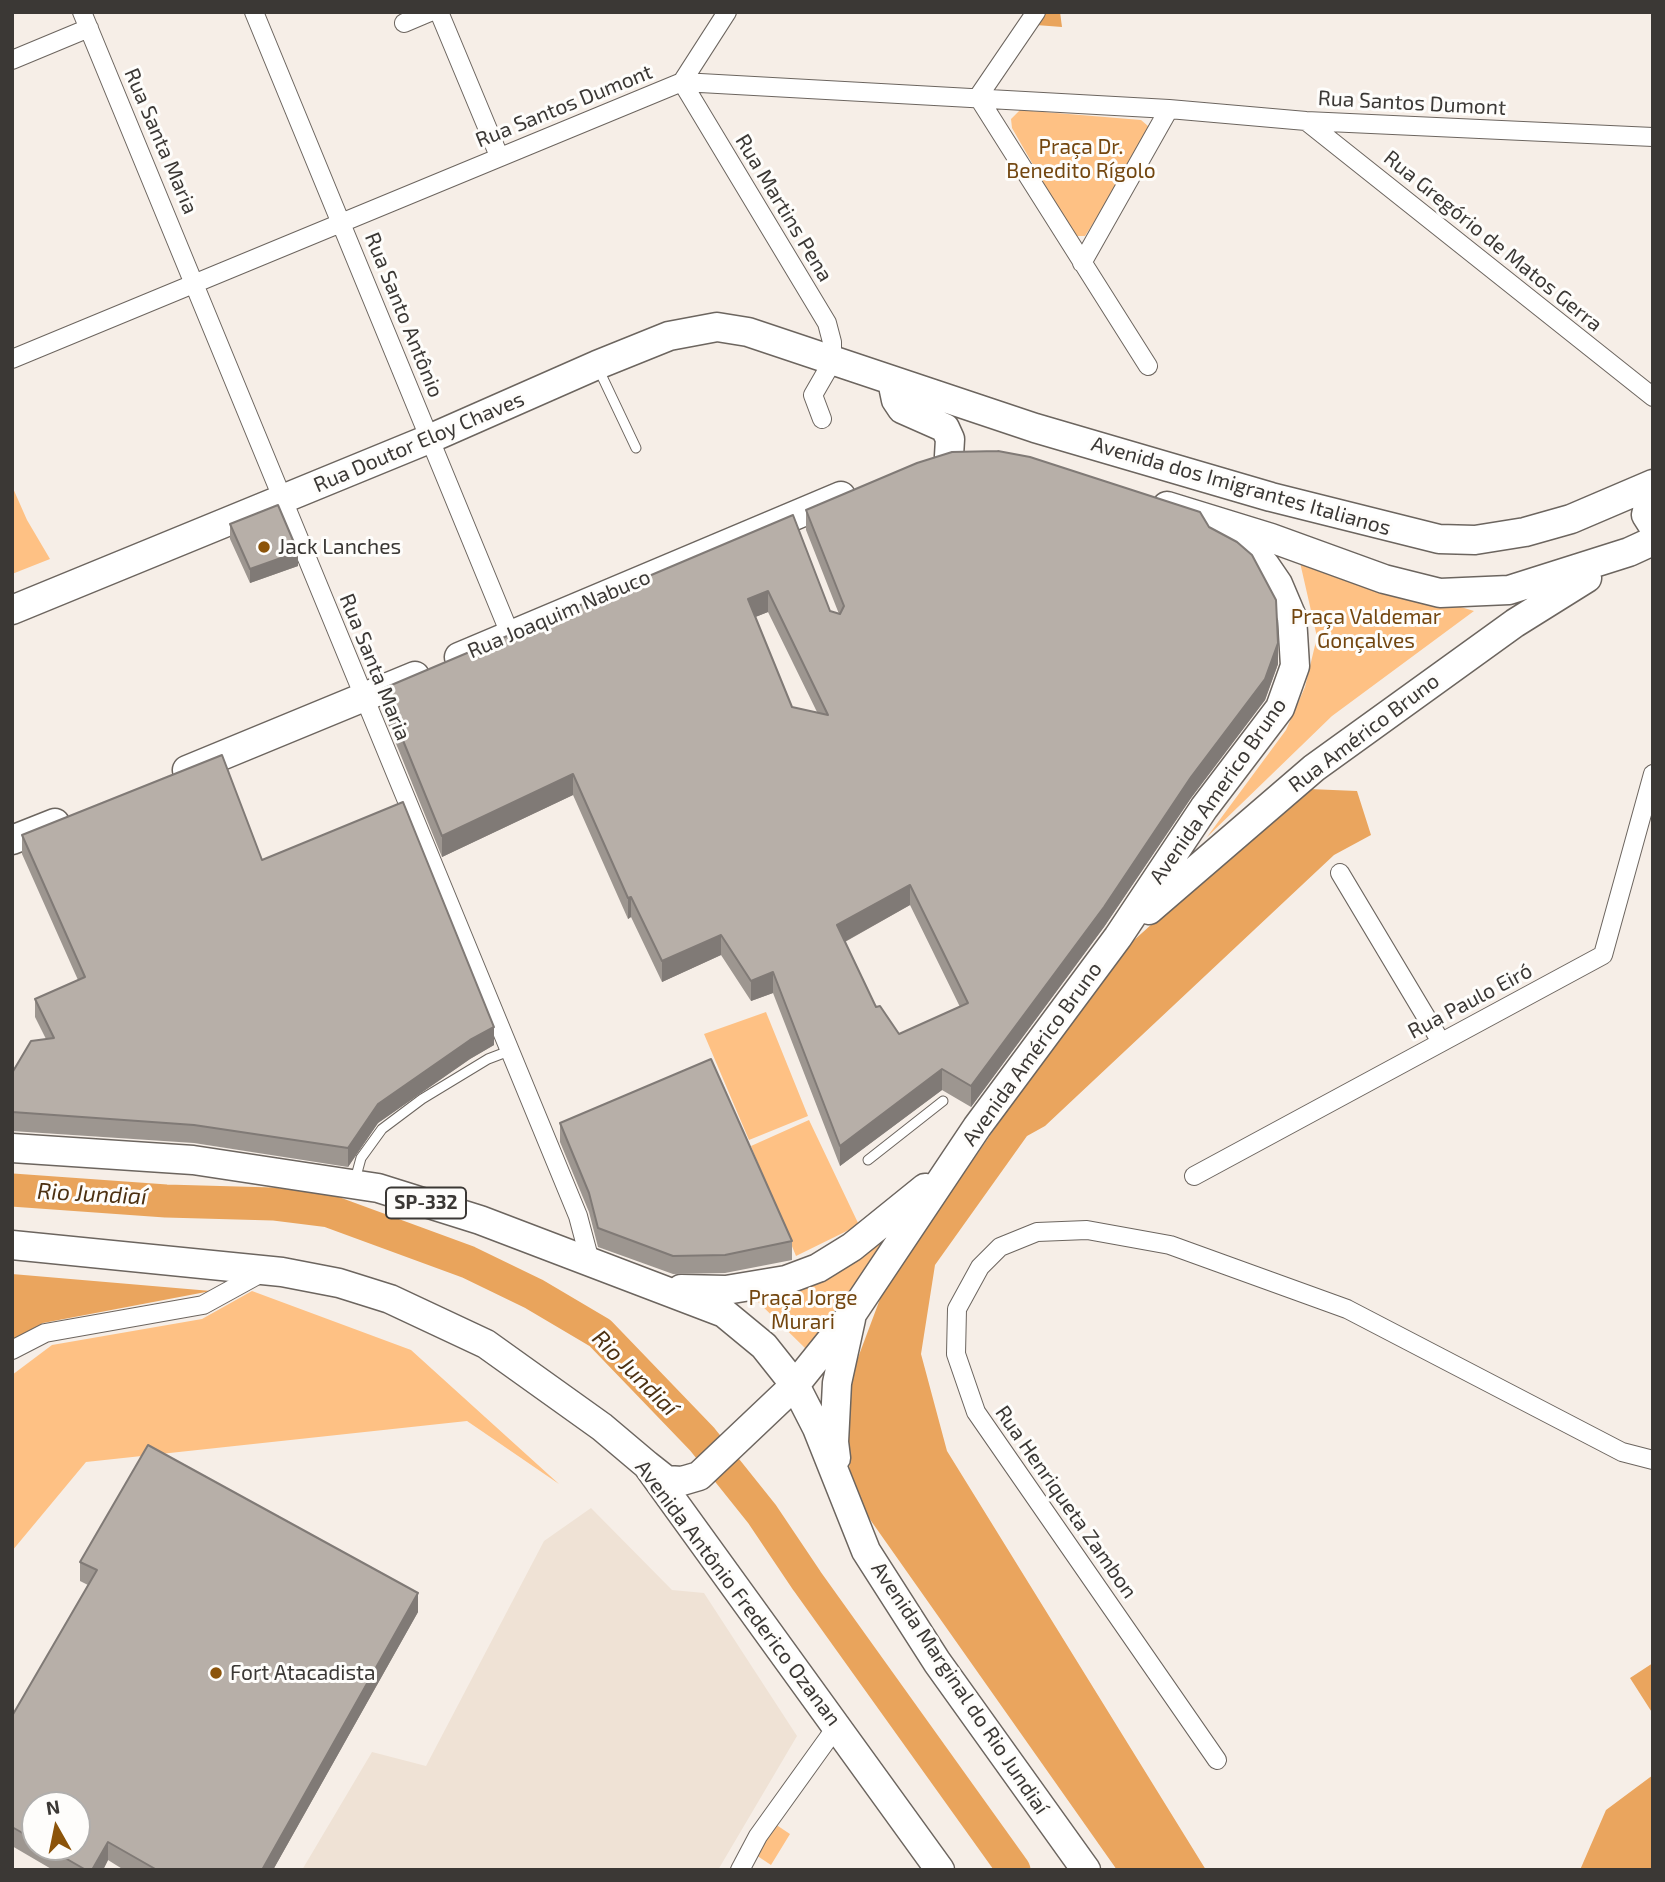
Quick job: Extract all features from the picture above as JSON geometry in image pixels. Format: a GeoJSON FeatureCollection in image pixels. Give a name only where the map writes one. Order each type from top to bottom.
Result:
{"type":"FeatureCollection","features":[{"type":"Feature","properties":{"kind":"main road","name":"Rua Doutor Eloy Chaves"},"geometry":{"type":"LineString","coordinates":[[12,610],[283,500],[669,336],[717,327],[748,332],[832,362]]}},
{"type":"Feature","properties":{"kind":"main road","name":"Avenida dos Imigrantes Italianos"},"geometry":{"type":"LineString","coordinates":[[832,362],[1035,428],[1271,497],[1439,538],[1475,540],[1525,532],[1571,519],[1653,484]]}},
{"type":"Feature","properties":{"kind":"main road"},"geometry":{"type":"LineString","coordinates":[[892,381],[896,400],[902,409],[945,428],[954,457],[970,431],[980,426],[1035,428]]}},
{"type":"Feature","properties":{"kind":"main road","name":"Rua Joaquim Nabuco"},"geometry":{"type":"LineString","coordinates":[[166,779],[364,699],[510,635],[796,522],[868,485]]}},
{"type":"Feature","properties":{"kind":"main road","name":"Avenida dos Imigrantes Italianos"},"geometry":{"type":"LineString","coordinates":[[1140,497],[1271,538],[1384,579],[1440,593],[1509,590],[1641,547]]}},
{"type":"Feature","properties":{"kind":"main road"},"geometry":{"type":"LineString","coordinates":[[1653,500],[1649,503],[1646,515],[1653,526]]}},
{"type":"Feature","properties":{"kind":"main road","name":"Avenida Americo Bruno"},"geometry":{"type":"LineString","coordinates":[[1118,937],[1204,808],[1261,737],[1280,708],[1295,666],[1292,617],[1278,584],[1265,565],[1247,548],[1217,533],[1193,515]]}},
{"type":"Feature","properties":{"kind":"main road","name":"Rua Américo Bruno"},"geometry":{"type":"LineString","coordinates":[[1118,937],[1314,768],[1515,623],[1641,547]]}},
{"type":"Feature","properties":{"kind":"main road"},"geometry":{"type":"LineString","coordinates":[[12,840],[76,815]]}},
{"type":"Feature","properties":{"kind":"main road","name":"Avenida Américo Bruno"},"geometry":{"type":"LineString","coordinates":[[947,1170],[1118,937]]}},
{"type":"Feature","properties":{"kind":"main road","name":"SP-332"},"geometry":{"type":"LineString","coordinates":[[12,1148],[193,1160],[378,1188],[480,1220],[724,1313],[764,1346],[795,1385]]}},
{"type":"Feature","properties":{"kind":"main road"},"geometry":{"type":"LineString","coordinates":[[659,1288],[726,1290],[786,1280],[818,1268],[852,1247],[947,1170]]}},
{"type":"Feature","properties":{"kind":"main road"},"geometry":{"type":"LineString","coordinates":[[647,1465],[666,1480],[682,1481],[699,1476],[795,1385],[852,1314],[947,1170]]}},
{"type":"Feature","properties":{"kind":"main road","name":"Avenida Antônio Frederico Ozanan"},"geometry":{"type":"LineString","coordinates":[[15,1246],[267,1270],[339,1283],[430,1315],[486,1344],[536,1378],[647,1465],[940,1870]]}},
{"type":"Feature","properties":{"kind":"main road"},"geometry":{"type":"LineString","coordinates":[[841,1492],[834,1442],[837,1383],[852,1314]]}},
{"type":"Feature","properties":{"kind":"main road","name":"Avenida Marginal do Rio Jundiaí"},"geometry":{"type":"LineString","coordinates":[[795,1385],[817,1428],[866,1550],[937,1662],[1086,1870]]}},
{"type":"Feature","properties":{"kind":"street","name":"Rua Santo Antônio"},"geometry":{"type":"LineString","coordinates":[[254,12],[510,635]]}},
{"type":"Feature","properties":{"kind":"street"},"geometry":{"type":"LineString","coordinates":[[404,23],[429,12]]}},
{"type":"Feature","properties":{"kind":"street"},"geometry":{"type":"LineString","coordinates":[[439,12],[499,156]]}},
{"type":"Feature","properties":{"kind":"street"},"geometry":{"type":"LineString","coordinates":[[682,82],[727,12]]}},
{"type":"Feature","properties":{"kind":"street"},"geometry":{"type":"LineString","coordinates":[[1036,12],[978,97],[1148,366]]}},
{"type":"Feature","properties":{"kind":"street"},"geometry":{"type":"LineString","coordinates":[[12,60],[85,20]]}},
{"type":"Feature","properties":{"kind":"street","name":"Rua Santa Maria"},"geometry":{"type":"LineString","coordinates":[[85,20],[578,1216],[590,1261]]}},
{"type":"Feature","properties":{"kind":"street","name":"Rua Santos Dumont"},"geometry":{"type":"LineString","coordinates":[[12,359],[682,82],[978,97],[1306,121],[1653,137]]}},
{"type":"Feature","properties":{"kind":"street","name":"Rua Martins Pena"},"geometry":{"type":"LineString","coordinates":[[682,82],[827,323],[832,342],[832,362]]}},
{"type":"Feature","properties":{"kind":"street"},"geometry":{"type":"LineString","coordinates":[[1082,263],[1169,109]]}},
{"type":"Feature","properties":{"kind":"street","name":"Rua Gregório de Matos Gerra"},"geometry":{"type":"LineString","coordinates":[[1306,121],[1653,397]]}},
{"type":"Feature","properties":{"kind":"street"},"geometry":{"type":"LineString","coordinates":[[822,419],[813,395],[832,362]]}},
{"type":"Feature","properties":{"kind":"street","name":"Rua Paulo Eiró"},"geometry":{"type":"LineString","coordinates":[[1194,1176],[1603,955],[1653,774]]}},
{"type":"Feature","properties":{"kind":"street"},"geometry":{"type":"LineString","coordinates":[[1340,873],[1441,1042]]}},
{"type":"Feature","properties":{"kind":"street","name":"Rua Henriqueta Zambon"},"geometry":{"type":"LineString","coordinates":[[1217,1760],[976,1412],[956,1354],[957,1308],[981,1267],[1000,1247],[1037,1232],[1087,1230],[1170,1245],[1347,1309],[1622,1452],[1653,1461]]}},
{"type":"Feature","properties":{"kind":"street"},"geometry":{"type":"LineString","coordinates":[[12,1350],[45,1333],[203,1305],[267,1270]]}},
{"type":"Feature","properties":{"kind":"street"},"geometry":{"type":"LineString","coordinates":[[740,1870],[758,1836],[837,1726]]}},
{"type":"Feature","properties":{"kind":"lane"},"geometry":{"type":"LineString","coordinates":[[597,365],[636,449]]}},
{"type":"Feature","properties":{"kind":"lane"},"geometry":{"type":"LineString","coordinates":[[354,1184],[361,1158],[382,1129],[422,1099],[488,1059],[509,1051]]}},
{"type":"Feature","properties":{"kind":"lane"},"geometry":{"type":"LineString","coordinates":[[868,1160],[943,1101]]}},
{"type":"Feature","properties":{"kind":"shaded area"},"geometry":{"type":"Polygon","coordinates":[[[1046,12],[1060,12],[1062,27],[1036,25],[1046,12]]]}},
{"type":"Feature","properties":{"kind":"shaded area"},"geometry":{"type":"Polygon","coordinates":[[[1309,789],[1357,791],[1371,835],[1334,855],[1045,1126],[1027,1136],[935,1265],[921,1354],[947,1451],[1206,1870],[1117,1870],[850,1491],[847,1387],[883,1291],[1024,1086],[1132,942],[1285,804],[1309,789]]]}},
{"type":"Feature","properties":{"kind":"shaded area"},"geometry":{"type":"Polygon","coordinates":[[[12,1274],[211,1291],[43,1323],[12,1340],[12,1274]]]}},
{"type":"Feature","properties":{"kind":"shaded area"},"geometry":{"type":"Polygon","coordinates":[[[591,1508],[672,1590],[704,1593],[797,1736],[718,1870],[302,1870],[372,1752],[426,1766],[544,1541],[591,1508]]]}},
{"type":"Feature","properties":{"kind":"shaded area"},"geometry":{"type":"Polygon","coordinates":[[[1653,1663],[1653,1714],[1630,1678],[1653,1663]]]}},
{"type":"Feature","properties":{"kind":"shaded area"},"geometry":{"type":"Polygon","coordinates":[[[1653,1775],[1653,1870],[1580,1870],[1606,1810],[1653,1775]]]}},
{"type":"Feature","properties":{"kind":"green space","name":"Praça Dr. Benedito Rígolo"},"geometry":{"type":"Polygon","coordinates":[[[1020,110],[1141,120],[1148,126],[1147,139],[1085,236],[1076,236],[1071,231],[1012,128],[1011,119],[1020,110]]]}},
{"type":"Feature","properties":{"kind":"green space"},"geometry":{"type":"Polygon","coordinates":[[[12,486],[27,520],[50,559],[12,574],[12,486]]]}},
{"type":"Feature","properties":{"kind":"green space","name":"Praça Valdemar Gonçalves"},"geometry":{"type":"Polygon","coordinates":[[[1299,558],[1474,611],[1332,716],[1207,837],[1286,730],[1305,687],[1317,637],[1299,558]]]}},
{"type":"Feature","properties":{"kind":"green space"},"geometry":{"type":"Polygon","coordinates":[[[766,1012],[808,1116],[749,1140],[704,1034],[766,1012]]]}},
{"type":"Feature","properties":{"kind":"green space"},"geometry":{"type":"Polygon","coordinates":[[[809,1120],[859,1225],[796,1256],[751,1146],[809,1120]]]}},
{"type":"Feature","properties":{"kind":"green space","name":"Praça Jorge Murari"},"geometry":{"type":"Polygon","coordinates":[[[898,1225],[806,1349],[752,1296],[898,1225]]]}},
{"type":"Feature","properties":{"kind":"green space"},"geometry":{"type":"Polygon","coordinates":[[[252,1291],[411,1350],[559,1484],[467,1421],[86,1462],[12,1551],[12,1375],[52,1345],[202,1319],[252,1291]]]}},
{"type":"Feature","properties":{"kind":"green space"},"geometry":{"type":"Polygon","coordinates":[[[772,1822],[790,1834],[771,1865],[753,1853],[772,1822]]]}},
{"type":"Feature","properties":{"kind":"building"},"geometry":{"type":"Polygon","coordinates":[[[998,451],[1030,457],[1200,512],[1209,527],[1237,542],[1252,555],[1276,600],[1278,643],[1265,679],[1191,777],[1104,907],[971,1086],[942,1069],[840,1146],[773,972],[751,981],[721,935],[662,961],[631,897],[628,898],[573,774],[442,836],[382,689],[793,515],[830,611],[840,614],[844,606],[806,510],[917,463],[952,452],[998,451]],[[768,591],[748,599],[792,707],[828,715],[768,591]],[[910,885],[837,925],[876,1007],[880,1006],[899,1034],[968,1003],[910,885]]]}},
{"type":"Feature","properties":{"kind":"building","name":"Jack Lanches"},"geometry":{"type":"Polygon","coordinates":[[[278,505],[298,552],[250,569],[230,524],[278,505]]]}},
{"type":"Feature","properties":{"kind":"building"},"geometry":{"type":"Polygon","coordinates":[[[222,755],[262,860],[403,802],[494,1027],[470,1040],[378,1104],[348,1148],[194,1125],[12,1112],[12,1073],[31,1041],[54,1038],[35,999],[85,977],[22,835],[222,755]]]}},
{"type":"Feature","properties":{"kind":"building"},"geometry":{"type":"Polygon","coordinates":[[[711,1059],[792,1241],[725,1255],[673,1256],[598,1228],[589,1193],[560,1123],[711,1059]]]}},
{"type":"Feature","properties":{"kind":"building","name":"Fort Atacadista"},"geometry":{"type":"Polygon","coordinates":[[[148,1445],[418,1593],[262,1870],[157,1870],[108,1842],[92,1870],[86,1870],[70,1861],[91,1861],[91,1791],[21,1791],[21,1832],[12,1827],[12,1716],[97,1570],[80,1562],[148,1445]]]}},
{"type":"Feature","properties":{"kind":"waterway","name":"Rio Jundiaí"},"geometry":{"type":"LineString","coordinates":[[12,1190],[166,1201],[273,1204],[329,1211],[468,1262],[534,1294],[600,1333],[702,1439],[762,1514],[1014,1870]]}},
{"type":"Feature","properties":{"kind":"place","name":"Jack Lanches"},"geometry":{"type":"Point","coordinates":[264,547]}},
{"type":"Feature","properties":{"kind":"place","name":"Fort Atacadista"},"geometry":{"type":"Point","coordinates":[216,1673]}}]}
